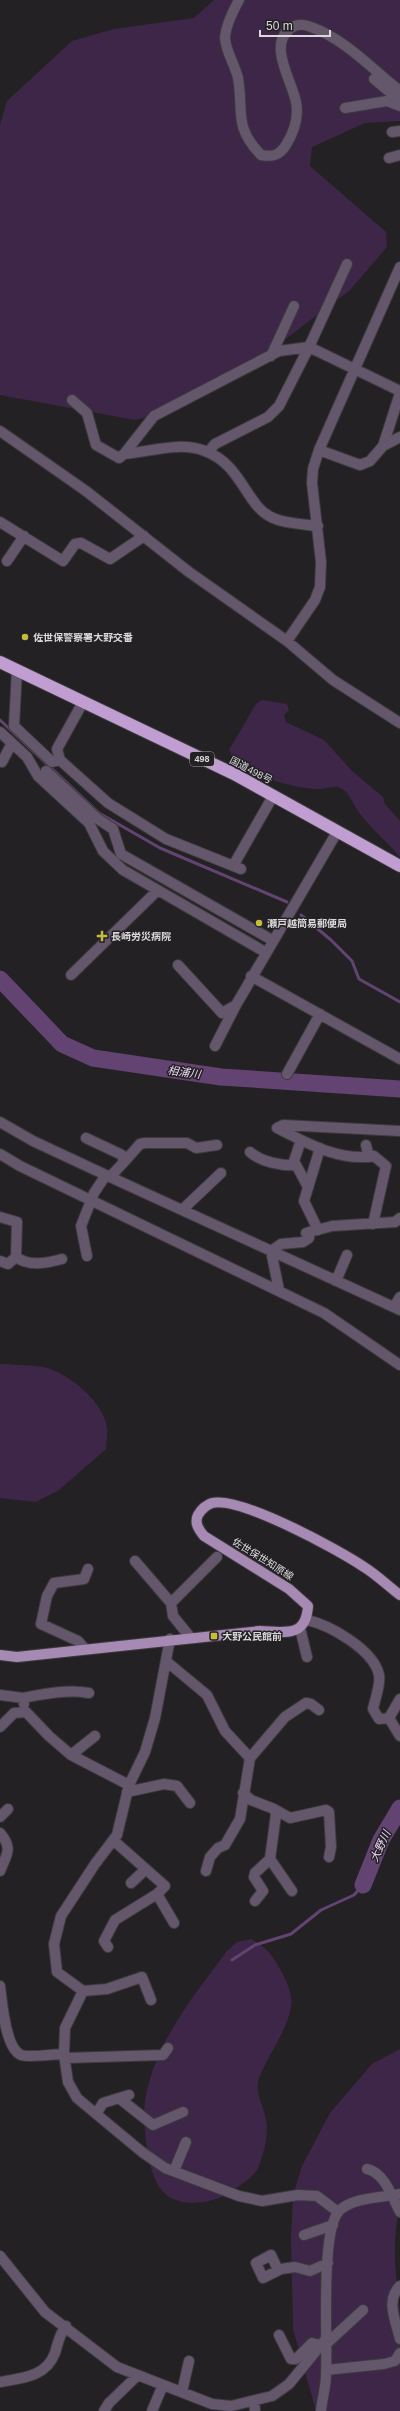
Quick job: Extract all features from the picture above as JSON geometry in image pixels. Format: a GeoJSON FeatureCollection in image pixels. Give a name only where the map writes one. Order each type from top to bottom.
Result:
{"type":"FeatureCollection","features":[{"type":"Feature","properties":{"kind":"highway","name":"国道498号"},"geometry":{"type":"LineString","coordinates":[[0,662],[234,774],[400,866]]}},
{"type":"Feature","properties":{"kind":"main road","name":"佐世保世知原線"},"geometry":{"type":"LineString","coordinates":[[304,1624],[308,1606],[289,1589],[204,1536],[197,1528],[197,1517],[201,1510],[211,1503],[225,1503],[275,1520],[325,1543],[365,1568],[400,1595]]}},
{"type":"Feature","properties":{"kind":"main road"},"geometry":{"type":"LineString","coordinates":[[0,1655],[17,1657],[190,1637],[260,1631],[287,1632],[304,1624]]}},
{"type":"Feature","properties":{"kind":"street"},"geometry":{"type":"LineString","coordinates":[[239,0],[225,35],[226,45],[238,78],[240,119],[243,132],[260,155],[272,157],[276,155],[283,150],[294,134],[297,114],[296,101],[287,78],[281,50],[282,39],[288,30],[296,25],[308,26],[333,37],[400,91]]}},
{"type":"Feature","properties":{"kind":"street"},"geometry":{"type":"LineString","coordinates":[[374,79],[400,101]]}},
{"type":"Feature","properties":{"kind":"street"},"geometry":{"type":"LineString","coordinates":[[345,108],[387,101],[400,106]]}},
{"type":"Feature","properties":{"kind":"street"},"geometry":{"type":"LineString","coordinates":[[389,158],[400,155]]}},
{"type":"Feature","properties":{"kind":"street"},"geometry":{"type":"LineString","coordinates":[[208,452],[215,444],[268,417],[279,406],[309,347],[347,264]]}},
{"type":"Feature","properties":{"kind":"street"},"geometry":{"type":"LineString","coordinates":[[287,640],[315,600],[320,587],[321,562],[312,483],[313,469],[319,450],[400,268]]}},
{"type":"Feature","properties":{"kind":"street"},"geometry":{"type":"LineString","coordinates":[[271,356],[294,306]]}},
{"type":"Feature","properties":{"kind":"street"},"geometry":{"type":"LineString","coordinates":[[72,400],[87,413],[96,445],[119,458],[124,454],[154,416],[279,351],[309,347],[400,392],[383,446]]}},
{"type":"Feature","properties":{"kind":"street"},"geometry":{"type":"LineString","coordinates":[[0,430],[86,491],[189,572],[287,640],[333,680],[400,723]]}},
{"type":"Feature","properties":{"kind":"street"},"geometry":{"type":"LineString","coordinates":[[319,450],[351,464],[360,465],[370,461],[383,446],[400,437]]}},
{"type":"Feature","properties":{"kind":"street"},"geometry":{"type":"LineString","coordinates":[[124,454],[181,447],[208,452],[222,459],[235,472],[265,514],[273,518],[318,526]]}},
{"type":"Feature","properties":{"kind":"street"},"geometry":{"type":"LineString","coordinates":[[0,522],[63,561],[75,544],[80,543],[110,559],[144,536]]}},
{"type":"Feature","properties":{"kind":"street"},"geometry":{"type":"LineString","coordinates":[[7,561],[24,536]]}},
{"type":"Feature","properties":{"kind":"street"},"geometry":{"type":"LineString","coordinates":[[17,670],[14,726],[108,804],[166,839],[237,868],[273,796]]}},
{"type":"Feature","properties":{"kind":"street"},"geometry":{"type":"LineString","coordinates":[[43,774],[56,761],[57,749],[83,702]]}},
{"type":"Feature","properties":{"kind":"street"},"geometry":{"type":"LineString","coordinates":[[0,733],[27,757],[89,823],[109,858],[123,870],[265,952]]}},
{"type":"Feature","properties":{"kind":"street"},"geometry":{"type":"LineString","coordinates":[[2,762],[12,743]]}},
{"type":"Feature","properties":{"kind":"street"},"geometry":{"type":"LineString","coordinates":[[43,774],[98,819],[113,829],[121,854],[272,940]]}},
{"type":"Feature","properties":{"kind":"street"},"geometry":{"type":"LineString","coordinates":[[215,1046],[251,976],[337,832]]}},
{"type":"Feature","properties":{"kind":"street"},"geometry":{"type":"LineString","coordinates":[[71,975],[158,890]]}},
{"type":"Feature","properties":{"kind":"street"},"geometry":{"type":"LineString","coordinates":[[178,965],[222,1013],[236,1005]]}},
{"type":"Feature","properties":{"kind":"street"},"geometry":{"type":"LineString","coordinates":[[251,976],[400,1059]]}},
{"type":"Feature","properties":{"kind":"street"},"geometry":{"type":"LineString","coordinates":[[287,1074],[320,1014]]}},
{"type":"Feature","properties":{"kind":"street"},"geometry":{"type":"LineString","coordinates":[[0,1122],[33,1141],[397,1308],[400,1297]]}},
{"type":"Feature","properties":{"kind":"street"},"geometry":{"type":"LineString","coordinates":[[373,1224],[386,1166],[374,1156],[354,1157],[320,1148],[277,1128],[283,1126],[400,1131]]}},
{"type":"Feature","properties":{"kind":"street"},"geometry":{"type":"LineString","coordinates":[[86,1138],[122,1155],[124,1162]]}},
{"type":"Feature","properties":{"kind":"street"},"geometry":{"type":"LineString","coordinates":[[301,1140],[294,1161],[308,1187]]}},
{"type":"Feature","properties":{"kind":"street"},"geometry":{"type":"LineString","coordinates":[[87,1256],[81,1226],[91,1200],[108,1176],[124,1162],[140,1144],[145,1142],[187,1143],[196,1148],[217,1145]]}},
{"type":"Feature","properties":{"kind":"street"},"geometry":{"type":"LineString","coordinates":[[366,1145],[369,1157]]}},
{"type":"Feature","properties":{"kind":"street"},"geometry":{"type":"LineString","coordinates":[[271,1251],[281,1244],[303,1242],[309,1238],[311,1232],[304,1201],[320,1148]]}},
{"type":"Feature","properties":{"kind":"street"},"geometry":{"type":"LineString","coordinates":[[250,1152],[256,1157],[264,1160],[286,1166],[296,1165]]}},
{"type":"Feature","properties":{"kind":"street"},"geometry":{"type":"LineString","coordinates":[[0,1154],[91,1200],[324,1313],[400,1365]]}},
{"type":"Feature","properties":{"kind":"street"},"geometry":{"type":"LineString","coordinates":[[182,1210],[221,1173]]}},
{"type":"Feature","properties":{"kind":"street"},"geometry":{"type":"LineString","coordinates":[[0,1217],[17,1222],[16,1257],[8,1264],[0,1260]]}},
{"type":"Feature","properties":{"kind":"street"},"geometry":{"type":"LineString","coordinates":[[311,1232],[332,1226],[395,1222],[400,1218]]}},
{"type":"Feature","properties":{"kind":"street"},"geometry":{"type":"LineString","coordinates":[[271,1251],[279,1290]]}},
{"type":"Feature","properties":{"kind":"street"},"geometry":{"type":"LineString","coordinates":[[336,1281],[347,1255]]}},
{"type":"Feature","properties":{"kind":"street"},"geometry":{"type":"LineString","coordinates":[[16,1257],[22,1262],[46,1263],[62,1259]]}},
{"type":"Feature","properties":{"kind":"street"},"geometry":{"type":"LineString","coordinates":[[171,1603],[217,1557]]}},
{"type":"Feature","properties":{"kind":"street"},"geometry":{"type":"LineString","coordinates":[[135,1561],[171,1603],[173,1616],[190,1637]]}},
{"type":"Feature","properties":{"kind":"street"},"geometry":{"type":"LineString","coordinates":[[54,1583],[84,1579],[88,1569]]}},
{"type":"Feature","properties":{"kind":"street"},"geometry":{"type":"LineString","coordinates":[[54,1583],[84,1588]]}},
{"type":"Feature","properties":{"kind":"street"},"geometry":{"type":"LineString","coordinates":[[54,1583],[48,1596],[41,1624],[78,1641],[85,1649]]}},
{"type":"Feature","properties":{"kind":"street"},"geometry":{"type":"LineString","coordinates":[[307,1657],[304,1624],[317,1622],[338,1632],[360,1648],[374,1662],[379,1676],[373,1709],[379,1718],[389,1718]]}},
{"type":"Feature","properties":{"kind":"street"},"geometry":{"type":"LineString","coordinates":[[152,2000],[142,1977],[107,1989],[83,1991],[58,1972],[54,1944],[61,1916],[117,1835],[128,1789],[145,1752],[156,1718],[170,1639]]}},
{"type":"Feature","properties":{"kind":"street"},"geometry":{"type":"LineString","coordinates":[[166,1661],[207,1695],[225,1730],[250,1758]]}},
{"type":"Feature","properties":{"kind":"street"},"geometry":{"type":"LineString","coordinates":[[0,1696],[23,1698],[50,1693],[62,1694],[75,1691],[89,1693]]}},
{"type":"Feature","properties":{"kind":"street"},"geometry":{"type":"LineString","coordinates":[[23,1698],[26,1712],[48,1736],[71,1755],[128,1789],[164,1784],[177,1786],[190,1802]]}},
{"type":"Feature","properties":{"kind":"street"},"geometry":{"type":"LineString","coordinates":[[389,1718],[400,1699]]}},
{"type":"Feature","properties":{"kind":"street"},"geometry":{"type":"LineString","coordinates":[[206,1871],[210,1857],[218,1848],[225,1845],[240,1820],[243,1793],[250,1758],[285,1718],[306,1703],[311,1704],[319,1710]]}},
{"type":"Feature","properties":{"kind":"street"},"geometry":{"type":"LineString","coordinates":[[0,1727],[14,1713],[26,1712]]}},
{"type":"Feature","properties":{"kind":"street"},"geometry":{"type":"LineString","coordinates":[[389,1718],[400,1736]]}},
{"type":"Feature","properties":{"kind":"street"},"geometry":{"type":"LineString","coordinates":[[71,1755],[95,1736]]}},
{"type":"Feature","properties":{"kind":"street"},"geometry":{"type":"LineString","coordinates":[[243,1793],[251,1800],[274,1809],[290,1818],[326,1810],[329,1812],[331,1847],[329,1857]]}},
{"type":"Feature","properties":{"kind":"street"},"geometry":{"type":"LineString","coordinates":[[0,1816],[8,1809]]}},
{"type":"Feature","properties":{"kind":"street"},"geometry":{"type":"LineString","coordinates":[[255,1901],[263,1891],[254,1877],[255,1873],[270,1859],[276,1814],[274,1809]]}},
{"type":"Feature","properties":{"kind":"street"},"geometry":{"type":"LineString","coordinates":[[0,1833],[8,1842],[9,1849],[0,1871]]}},
{"type":"Feature","properties":{"kind":"street"},"geometry":{"type":"LineString","coordinates":[[108,1947],[104,1941],[115,1920],[157,1894],[165,1886],[113,1840]]}},
{"type":"Feature","properties":{"kind":"street"},"geometry":{"type":"LineString","coordinates":[[270,1859],[292,1891]]}},
{"type":"Feature","properties":{"kind":"street"},"geometry":{"type":"LineString","coordinates":[[131,1883],[146,1869]]}},
{"type":"Feature","properties":{"kind":"street"},"geometry":{"type":"LineString","coordinates":[[157,1894],[174,1923]]}},
{"type":"Feature","properties":{"kind":"street"},"geometry":{"type":"LineString","coordinates":[[0,1986],[4,2020],[12,2048],[22,2055],[163,2056],[168,2048]]}},
{"type":"Feature","properties":{"kind":"street"},"geometry":{"type":"LineString","coordinates":[[83,1991],[64,2028],[64,2056],[71,2088],[77,2098],[142,2152],[165,2168],[239,2196],[262,2201],[298,2195],[316,2196],[338,2212]]}},
{"type":"Feature","properties":{"kind":"street"},"geometry":{"type":"LineString","coordinates":[[96,2114],[103,2103],[130,2095]]}},
{"type":"Feature","properties":{"kind":"street"},"geometry":{"type":"LineString","coordinates":[[119,2098],[153,2125],[183,2112]]}},
{"type":"Feature","properties":{"kind":"street"},"geometry":{"type":"LineString","coordinates":[[174,2171],[186,2142]]}},
{"type":"Feature","properties":{"kind":"street"},"geometry":{"type":"LineString","coordinates":[[366,2169],[374,2171],[397,2195],[400,2212]]}},
{"type":"Feature","properties":{"kind":"street"},"geometry":{"type":"LineString","coordinates":[[321,2411],[326,2370],[324,2343],[325,2292],[333,2225],[338,2212],[358,2201],[397,2195]]}},
{"type":"Feature","properties":{"kind":"street"},"geometry":{"type":"LineString","coordinates":[[304,2235],[333,2225]]}},
{"type":"Feature","properties":{"kind":"street"},"geometry":{"type":"LineString","coordinates":[[0,2256],[45,2312],[66,2326],[117,2367],[212,2404],[231,2406],[272,2396],[289,2384],[324,2343],[363,2310]]}},
{"type":"Feature","properties":{"kind":"street"},"geometry":{"type":"LineString","coordinates":[[278,2270],[295,2267],[310,2271],[328,2263]]}},
{"type":"Feature","properties":{"kind":"street"},"geometry":{"type":"LineString","coordinates":[[400,2286],[392,2299],[400,2340]]}},
{"type":"Feature","properties":{"kind":"street"},"geometry":{"type":"LineString","coordinates":[[0,2382],[38,2374],[47,2367],[55,2354],[61,2333],[66,2326]]}},
{"type":"Feature","properties":{"kind":"street"},"geometry":{"type":"LineString","coordinates":[[279,2335],[291,2358],[296,2359],[312,2343],[324,2343]]}},
{"type":"Feature","properties":{"kind":"street"},"geometry":{"type":"LineString","coordinates":[[326,2370],[351,2366],[375,2366],[395,2360],[400,2355]]}},
{"type":"Feature","properties":{"kind":"street"},"geometry":{"type":"LineString","coordinates":[[182,2392],[190,2361]]}},
{"type":"Feature","properties":{"kind":"street"},"geometry":{"type":"LineString","coordinates":[[104,2411],[109,2403],[138,2375]]}},
{"type":"Feature","properties":{"kind":"street"},"geometry":{"type":"LineString","coordinates":[[152,2411],[163,2385]]}},
{"type":"Feature","properties":{"kind":"street"},"geometry":{"type":"LineString","coordinates":[[254,2400],[255,2411]]}},
{"type":"Feature","properties":{"kind":"shaded area"},"geometry":{"type":"Polygon","coordinates":[[[214,0],[400,0],[400,121],[365,123],[312,147],[310,166],[386,232],[387,247],[350,290],[271,350],[173,410],[135,420],[0,395],[0,125],[7,101],[72,41],[114,29],[194,18],[214,0]]]}},
{"type":"Feature","properties":{"kind":"shaded area"},"geometry":{"type":"Polygon","coordinates":[[[262,700],[287,704],[289,710],[284,715],[286,722],[324,740],[352,771],[383,797],[385,804],[400,821],[400,857],[365,820],[357,810],[348,794],[341,788],[311,789],[298,787],[269,779],[244,766],[235,759],[229,750],[256,704],[262,700]]]}},
{"type":"Feature","properties":{"kind":"shaded area"},"geometry":{"type":"Polygon","coordinates":[[[0,1364],[43,1367],[63,1375],[92,1399],[99,1408],[107,1428],[106,1449],[59,1490],[36,1502],[0,1498],[0,1364]]]}},
{"type":"Feature","properties":{"kind":"shaded area"},"geometry":{"type":"Polygon","coordinates":[[[251,1939],[267,1950],[276,1961],[288,1985],[292,2001],[286,2024],[258,2081],[259,2094],[265,2114],[267,2128],[263,2153],[258,2168],[252,2176],[227,2194],[210,2201],[192,2203],[183,2202],[166,2195],[160,2188],[152,2171],[144,2122],[145,2102],[149,2081],[166,2041],[201,1985],[227,1951],[237,1942],[251,1939]]]}},
{"type":"Feature","properties":{"kind":"shaded area"},"geometry":{"type":"Polygon","coordinates":[[[400,2049],[400,2207],[395,2236],[395,2262],[400,2316],[400,2411],[316,2411],[293,2329],[291,2238],[293,2195],[302,2166],[330,2113],[372,2064],[400,2049]]]}},
{"type":"Feature","properties":{"kind":"waterway"},"geometry":{"type":"LineString","coordinates":[[0,720],[99,813],[160,848],[287,902]]}},
{"type":"Feature","properties":{"kind":"waterway"},"geometry":{"type":"LineString","coordinates":[[301,915],[331,940],[352,961],[359,979],[400,1002]]}},
{"type":"Feature","properties":{"kind":"waterway","name":"相浦川"},"geometry":{"type":"LineString","coordinates":[[0,979],[62,1044],[93,1058],[221,1077],[400,1089]]}},
{"type":"Feature","properties":{"kind":"waterway","name":"大野川"},"geometry":{"type":"LineString","coordinates":[[363,1885],[381,1840],[400,1808]]}},
{"type":"Feature","properties":{"kind":"waterway"},"geometry":{"type":"LineString","coordinates":[[232,1960],[255,1945],[291,1934],[321,1910],[354,1895],[363,1885]]}},
{"type":"Feature","properties":{"kind":"place","name":"佐世保警察署大野交番"},"geometry":{"type":"Point","coordinates":[25,637]}},
{"type":"Feature","properties":{"kind":"place","name":"瀬戸越簡易郵便局"},"geometry":{"type":"Point","coordinates":[259,923]}},
{"type":"Feature","properties":{"kind":"place","name":"長崎労災病院"},"geometry":{"type":"Point","coordinates":[102,936]}},
{"type":"Feature","properties":{"kind":"place","name":"大野公民館前"},"geometry":{"type":"Point","coordinates":[214,1636]}}]}
